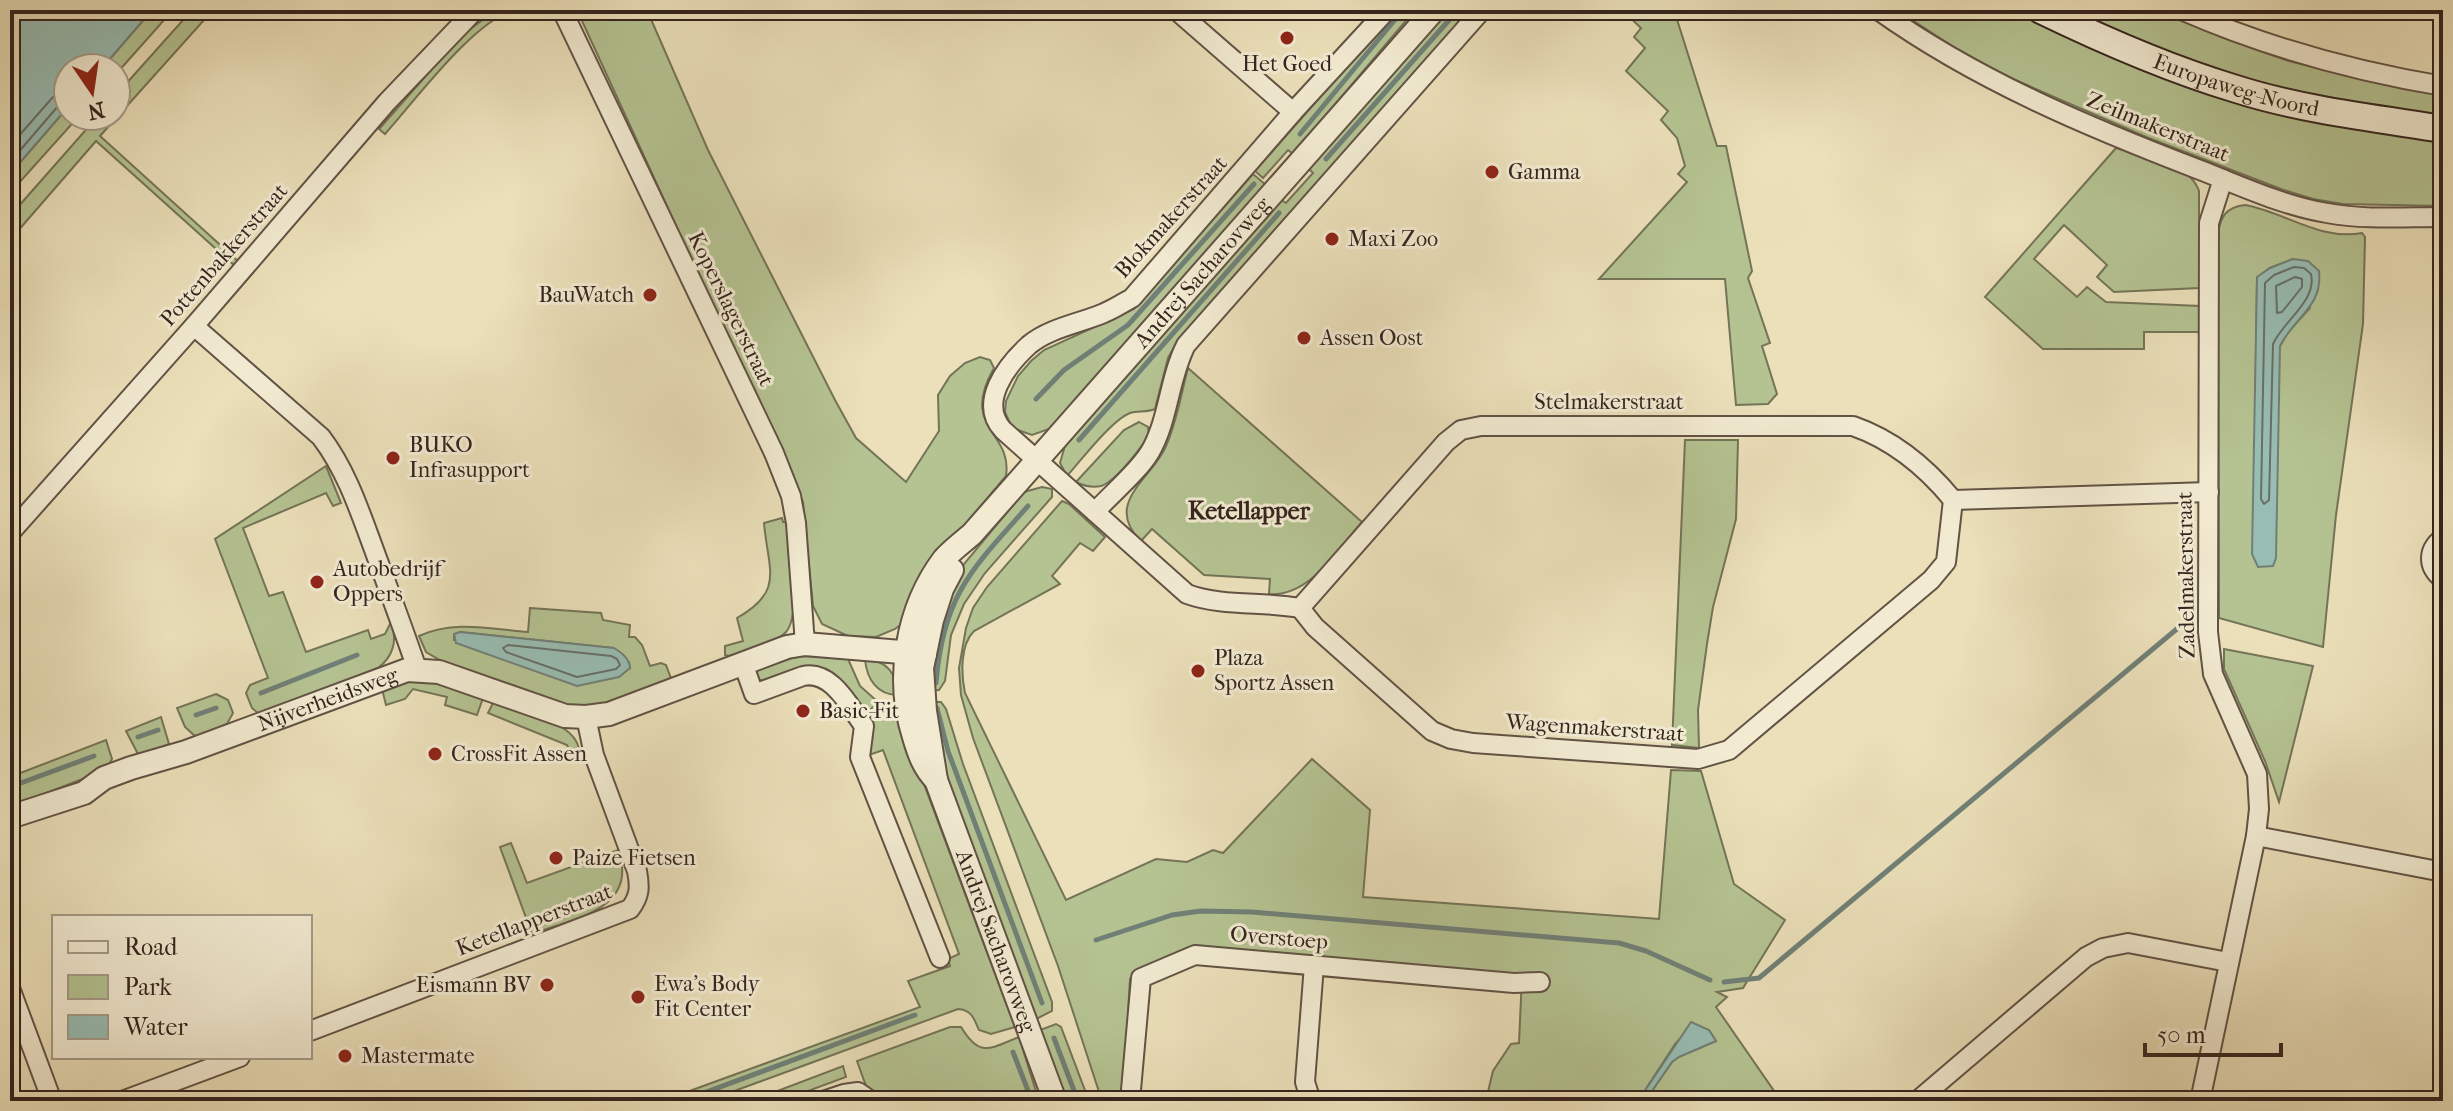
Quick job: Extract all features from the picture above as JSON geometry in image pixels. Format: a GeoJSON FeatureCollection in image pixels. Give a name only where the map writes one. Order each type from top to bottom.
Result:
{"type":"FeatureCollection","features":[{"type":"Feature","properties":{"kind":"main road","name":"Europaweg-Noord"},"geometry":{"type":"LineString","coordinates":[[2041,10],[2134,52],[2234,89],[2332,112],[2443,129]]}},
{"type":"Feature","properties":{"kind":"street","name":"Pottenbakkerstraat"},"geometry":{"type":"LineString","coordinates":[[10,533],[387,102],[475,10]]}},
{"type":"Feature","properties":{"kind":"street","name":"Koperslagerstraat"},"geometry":{"type":"LineString","coordinates":[[562,10],[774,453],[791,496],[796,523],[805,644]]}},
{"type":"Feature","properties":{"kind":"street"},"geometry":{"type":"LineString","coordinates":[[1176,10],[1293,112]]}},
{"type":"Feature","properties":{"kind":"street","name":"Blokmakerstraat"},"geometry":{"type":"LineString","coordinates":[[1037,461],[995,421],[991,407],[1003,376],[1030,344],[1107,312],[1132,298],[1293,112],[1387,10]]}},
{"type":"Feature","properties":{"kind":"street","name":"Andrej Sacharovweg"},"geometry":{"type":"LineString","coordinates":[[1055,1101],[936,780],[916,653],[932,620],[942,589],[972,534],[1434,10]]}},
{"type":"Feature","properties":{"kind":"street"},"geometry":{"type":"LineString","coordinates":[[1095,512],[1150,453],[1186,345],[1482,10]]}},
{"type":"Feature","properties":{"kind":"street","name":"Zeilmakerstraat"},"geometry":{"type":"LineString","coordinates":[[1878,10],[1996,82],[2124,140],[2223,179],[2325,213],[2372,218],[2443,217]]}},
{"type":"Feature","properties":{"kind":"street"},"geometry":{"type":"LineString","coordinates":[[2181,10],[2297,54],[2390,77],[2443,86]]}},
{"type":"Feature","properties":{"kind":"street","name":"Zadelmakerstraat"},"geometry":{"type":"LineString","coordinates":[[2200,1101],[2256,836],[2259,809],[2257,774],[2213,674],[2210,659],[2209,223],[2223,179]]}},
{"type":"Feature","properties":{"kind":"street"},"geometry":{"type":"LineString","coordinates":[[194,326],[330,448],[341,465],[360,510],[417,669]]}},
{"type":"Feature","properties":{"kind":"street","name":"Stelmakerstraat"},"geometry":{"type":"LineString","coordinates":[[1300,608],[1446,442],[1461,430],[1481,426],[1853,426],[1895,446],[1941,485],[1953,500]]}},
{"type":"Feature","properties":{"kind":"street"},"geometry":{"type":"LineString","coordinates":[[1037,461],[1187,594],[1206,601],[1300,608]]}},
{"type":"Feature","properties":{"kind":"street"},"geometry":{"type":"LineString","coordinates":[[1953,500],[2209,492]]}},
{"type":"Feature","properties":{"kind":"street","name":"Wagenmakerstraat"},"geometry":{"type":"LineString","coordinates":[[1300,608],[1315,627],[1432,731],[1451,739],[1698,759],[1729,750],[1931,580],[1946,562],[1953,500]]}},
{"type":"Feature","properties":{"kind":"street"},"geometry":{"type":"LineString","coordinates":[[2443,538],[2434,546],[2430,560],[2436,574],[2443,579]]}},
{"type":"Feature","properties":{"kind":"street","name":"Nijverheidsweg"},"geometry":{"type":"LineString","coordinates":[[10,817],[84,793],[104,778],[131,768],[164,760],[407,670],[439,672],[565,716],[586,717],[609,714],[743,663],[805,644],[916,653]]}},
{"type":"Feature","properties":{"kind":"street"},"geometry":{"type":"LineString","coordinates":[[743,663],[754,694],[811,674],[827,680],[864,726],[860,757],[940,958]]}},
{"type":"Feature","properties":{"kind":"street","name":"Ketellapperstraat"},"geometry":{"type":"LineString","coordinates":[[312,1030],[630,909],[638,899],[637,871],[594,755],[586,717]]}},
{"type":"Feature","properties":{"kind":"street"},"geometry":{"type":"LineString","coordinates":[[2256,836],[2443,872]]}},
{"type":"Feature","properties":{"kind":"street"},"geometry":{"type":"LineString","coordinates":[[1917,1101],[2086,957],[2103,948],[2128,943],[2228,962]]}},
{"type":"Feature","properties":{"kind":"street","name":"Overstoep"},"geometry":{"type":"LineString","coordinates":[[1130,1101],[1141,978],[1195,955],[1514,983],[1540,982]]}},
{"type":"Feature","properties":{"kind":"street"},"geometry":{"type":"LineString","coordinates":[[1311,1101],[1305,1082],[1314,965]]}},
{"type":"Feature","properties":{"kind":"street"},"geometry":{"type":"LineString","coordinates":[[10,988],[52,1101]]}},
{"type":"Feature","properties":{"kind":"street"},"geometry":{"type":"LineString","coordinates":[[122,1101],[235,1059]]}},
{"type":"Feature","properties":{"kind":"street"},"geometry":{"type":"LineString","coordinates":[[823,1101],[858,1092],[871,1101]]}},
{"type":"Feature","properties":{"kind":"green space"},"geometry":{"type":"Polygon","coordinates":[[[152,10],[173,10],[132,56],[132,52],[116,52],[152,10]]]}},
{"type":"Feature","properties":{"kind":"green space"},"geometry":{"type":"Polygon","coordinates":[[[192,10],[213,10],[132,100],[132,77],[192,10]]]}},
{"type":"Feature","properties":{"kind":"green space"},"geometry":{"type":"Polygon","coordinates":[[[496,10],[515,10],[499,17],[464,45],[385,134],[379,129],[461,36],[496,10]]]}},
{"type":"Feature","properties":{"kind":"green space"},"geometry":{"type":"Polygon","coordinates":[[[577,10],[647,10],[708,150],[835,400],[856,438],[906,482],[939,431],[938,395],[950,376],[965,363],[980,357],[990,360],[994,368],[982,404],[984,417],[1006,461],[1006,476],[929,567],[903,623],[895,629],[876,637],[848,636],[822,624],[813,606],[803,502],[577,10]]]}},
{"type":"Feature","properties":{"kind":"green space"},"geometry":{"type":"Polygon","coordinates":[[[1397,10],[1415,10],[1293,154],[1288,150],[1263,178],[1255,171],[1397,10]]]}},
{"type":"Feature","properties":{"kind":"green space"},"geometry":{"type":"Polygon","coordinates":[[[1447,10],[1470,10],[1177,342],[1168,358],[1155,409],[1133,412],[1123,417],[1067,476],[1060,463],[1066,442],[1280,199],[1286,203],[1313,173],[1308,168],[1447,10]]]}},
{"type":"Feature","properties":{"kind":"green space"},"geometry":{"type":"Polygon","coordinates":[[[1622,10],[1674,10],[1717,146],[1726,146],[1752,271],[1748,278],[1770,343],[1762,346],[1777,394],[1768,404],[1736,405],[1725,279],[1599,279],[1687,182],[1678,174],[1685,166],[1677,138],[1661,120],[1668,111],[1626,71],[1645,48],[1634,37],[1641,28],[1622,10]]]}},
{"type":"Feature","properties":{"kind":"green space"},"geometry":{"type":"Polygon","coordinates":[[[1897,10],[2017,10],[2041,24],[2443,140],[2443,206],[2343,204],[2281,189],[2146,137],[2004,75],[1897,10]]]}},
{"type":"Feature","properties":{"kind":"green space"},"geometry":{"type":"Polygon","coordinates":[[[2069,10],[2160,10],[2221,37],[2289,61],[2365,80],[2443,94],[2443,118],[2296,94],[2180,60],[2069,10]]]}},
{"type":"Feature","properties":{"kind":"green space"},"geometry":{"type":"Polygon","coordinates":[[[52,125],[52,132],[65,132],[10,193],[10,174],[52,125]]]}},
{"type":"Feature","properties":{"kind":"green space"},"geometry":{"type":"Polygon","coordinates":[[[84,132],[104,132],[100,136],[239,262],[235,266],[96,141],[10,240],[10,216],[84,132]]]}},
{"type":"Feature","properties":{"kind":"green space"},"geometry":{"type":"Polygon","coordinates":[[[2116,148],[2176,167],[2194,181],[2199,191],[2199,288],[2114,292],[2097,277],[2107,265],[2064,225],[2034,259],[2077,297],[2087,287],[2106,302],[2200,306],[2201,332],[2144,332],[2144,349],[2043,349],[1985,297],[2116,148]]]}},
{"type":"Feature","properties":{"kind":"green space"},"geometry":{"type":"Polygon","coordinates":[[[1253,174],[1266,185],[1052,428],[1032,435],[1012,428],[1005,412],[1006,401],[1018,376],[1031,361],[1044,350],[1134,309],[1253,174]]]}},
{"type":"Feature","properties":{"kind":"green space"},"geometry":{"type":"Polygon","coordinates":[[[2245,205],[2317,230],[2362,233],[2365,237],[2363,324],[2336,515],[2323,647],[2219,618],[2218,234],[2226,214],[2233,208],[2245,205]],[[2293,259],[2270,268],[2257,278],[2254,510],[2280,346],[2310,308],[2293,259]]]}},
{"type":"Feature","properties":{"kind":"green space"},"geometry":{"type":"Polygon","coordinates":[[[1188,368],[1362,522],[1322,569],[1297,588],[1269,594],[1270,579],[1204,575],[1152,529],[1141,541],[1130,527],[1128,503],[1166,446],[1188,368]]]}},
{"type":"Feature","properties":{"kind":"green space"},"geometry":{"type":"Polygon","coordinates":[[[1139,422],[1148,427],[1149,435],[1113,478],[1098,487],[1076,482],[1124,430],[1139,422]]]}},
{"type":"Feature","properties":{"kind":"green space"},"geometry":{"type":"Polygon","coordinates":[[[1685,440],[1738,440],[1736,519],[1713,607],[1707,644],[1698,710],[1699,748],[1672,745],[1685,440]]]}},
{"type":"Feature","properties":{"kind":"green space"},"geometry":{"type":"Polygon","coordinates":[[[326,466],[341,503],[333,506],[326,493],[243,528],[269,596],[283,592],[306,652],[368,630],[371,639],[385,634],[391,622],[393,648],[378,668],[259,714],[252,708],[246,693],[250,685],[268,678],[215,539],[326,466]]]}},
{"type":"Feature","properties":{"kind":"green space"},"geometry":{"type":"Polygon","coordinates":[[[1042,487],[1052,489],[1052,497],[985,573],[964,604],[951,635],[945,681],[939,690],[928,691],[946,598],[964,564],[1024,492],[1042,487]]]}},
{"type":"Feature","properties":{"kind":"green space"},"geometry":{"type":"Polygon","coordinates":[[[1062,501],[1105,537],[1093,551],[1080,543],[1052,576],[1060,584],[974,631],[966,644],[962,669],[965,693],[1066,900],[1156,859],[1187,862],[1213,850],[1223,853],[1312,759],[1370,810],[1363,897],[1659,919],[1671,770],[1701,771],[1734,884],[1785,920],[1743,988],[1717,992],[1727,997],[1716,1007],[1781,1101],[1645,1101],[1672,1062],[1716,1041],[1709,1030],[1692,1025],[1675,1044],[1638,1101],[1482,1101],[1487,1096],[1493,1071],[1511,1044],[1519,1043],[1522,976],[1203,948],[1130,979],[1123,1101],[1102,1101],[1058,966],[973,738],[961,695],[959,668],[973,608],[987,587],[1062,501]]]}},
{"type":"Feature","properties":{"kind":"green space"},"geometry":{"type":"Polygon","coordinates":[[[782,518],[783,522],[787,522],[793,580],[791,623],[781,637],[767,645],[725,655],[725,646],[743,641],[737,618],[752,608],[768,588],[770,567],[764,523],[782,518]]]}},
{"type":"Feature","properties":{"kind":"green space"},"geometry":{"type":"Polygon","coordinates":[[[530,608],[601,613],[603,620],[630,625],[629,637],[635,637],[642,645],[650,666],[666,665],[672,681],[601,706],[575,708],[452,667],[426,652],[419,636],[459,627],[528,632],[530,608]],[[460,632],[454,635],[454,640],[630,668],[629,662],[613,648],[460,632]]]}},
{"type":"Feature","properties":{"kind":"green space"},"geometry":{"type":"Polygon","coordinates":[[[2224,649],[2313,666],[2279,802],[2265,761],[2224,669],[2224,649]]]}},
{"type":"Feature","properties":{"kind":"green space"},"geometry":{"type":"Polygon","coordinates":[[[804,656],[848,659],[860,686],[879,703],[865,713],[842,682],[826,671],[816,669],[757,680],[756,669],[804,656]]]}},
{"type":"Feature","properties":{"kind":"green space"},"geometry":{"type":"Polygon","coordinates":[[[865,660],[880,663],[889,670],[898,695],[884,692],[874,685],[865,660]]]}},
{"type":"Feature","properties":{"kind":"green space"},"geometry":{"type":"Polygon","coordinates":[[[421,678],[483,698],[477,715],[445,705],[447,697],[413,689],[405,699],[386,705],[382,689],[421,678]]]}},
{"type":"Feature","properties":{"kind":"green space"},"geometry":{"type":"Polygon","coordinates":[[[216,694],[228,700],[233,713],[227,724],[196,737],[185,727],[177,708],[216,694]]]}},
{"type":"Feature","properties":{"kind":"green space"},"geometry":{"type":"Polygon","coordinates":[[[494,701],[558,725],[569,732],[579,751],[572,756],[567,745],[488,713],[494,701]]]}},
{"type":"Feature","properties":{"kind":"green space"},"geometry":{"type":"Polygon","coordinates":[[[929,702],[941,702],[946,709],[963,764],[1052,1002],[1052,1011],[1036,1019],[946,776],[929,702]]]}},
{"type":"Feature","properties":{"kind":"green space"},"geometry":{"type":"Polygon","coordinates":[[[885,704],[900,705],[906,736],[1015,1027],[991,1034],[979,1030],[969,1013],[958,1009],[707,1101],[662,1101],[920,1007],[908,981],[950,966],[948,959],[959,954],[883,750],[869,755],[873,731],[868,717],[885,704]]]}},
{"type":"Feature","properties":{"kind":"green space"},"geometry":{"type":"Polygon","coordinates":[[[161,717],[169,744],[145,755],[138,754],[126,731],[161,717]]]}},
{"type":"Feature","properties":{"kind":"green space"},"geometry":{"type":"Polygon","coordinates":[[[106,740],[112,759],[106,770],[10,807],[10,777],[106,740]]]}},
{"type":"Feature","properties":{"kind":"green space"},"geometry":{"type":"Polygon","coordinates":[[[511,843],[527,883],[618,850],[622,870],[620,886],[611,899],[599,908],[532,934],[500,847],[511,843]]]}},
{"type":"Feature","properties":{"kind":"green space"},"geometry":{"type":"Polygon","coordinates":[[[1056,1024],[1061,1027],[1089,1101],[1067,1101],[1040,1030],[1056,1024]]]}},
{"type":"Feature","properties":{"kind":"green space"},"geometry":{"type":"Polygon","coordinates":[[[950,1027],[961,1027],[974,1043],[986,1048],[1019,1037],[1039,1101],[882,1101],[866,1086],[857,1061],[950,1027]]]}},
{"type":"Feature","properties":{"kind":"green space"},"geometry":{"type":"Polygon","coordinates":[[[843,1066],[846,1077],[781,1101],[751,1101],[843,1066]]]}},
{"type":"Feature","properties":{"kind":"water"},"geometry":{"type":"Polygon","coordinates":[[[18,10],[152,10],[116,52],[52,52],[52,125],[10,174],[10,20],[18,10]]]}},
{"type":"Feature","properties":{"kind":"water"},"geometry":{"type":"Polygon","coordinates":[[[2293,259],[2308,261],[2319,271],[2319,283],[2312,303],[2280,346],[2276,558],[2273,566],[2258,567],[2252,554],[2257,277],[2293,259]]]}},
{"type":"Feature","properties":{"kind":"water"},"geometry":{"type":"Polygon","coordinates":[[[460,632],[614,648],[627,659],[630,668],[619,677],[577,686],[456,643],[454,634],[460,632]]]}},
{"type":"Feature","properties":{"kind":"water"},"geometry":{"type":"Polygon","coordinates":[[[1691,1022],[1709,1030],[1716,1041],[1672,1062],[1645,1101],[1638,1101],[1691,1022]]]}},
{"type":"Feature","properties":{"kind":"waterway"},"geometry":{"type":"LineString","coordinates":[[1300,134],[1403,10]]}},
{"type":"Feature","properties":{"kind":"waterway"},"geometry":{"type":"LineString","coordinates":[[1326,159],[1458,10]]}},
{"type":"Feature","properties":{"kind":"waterway"},"geometry":{"type":"LineString","coordinates":[[1036,399],[1064,370],[1128,325],[1254,184]]}},
{"type":"Feature","properties":{"kind":"waterway"},"geometry":{"type":"LineString","coordinates":[[1079,440],[1279,213]]}},
{"type":"Feature","properties":{"kind":"waterway"},"geometry":{"type":"LineString","coordinates":[[936,683],[945,627],[953,605],[976,566],[1028,506]]}},
{"type":"Feature","properties":{"kind":"waterway"},"geometry":{"type":"LineString","coordinates":[[1724,982],[1759,978],[2178,628]]}},
{"type":"Feature","properties":{"kind":"waterway"},"geometry":{"type":"LineString","coordinates":[[261,693],[357,655]]}},
{"type":"Feature","properties":{"kind":"waterway"},"geometry":{"type":"LineString","coordinates":[[196,715],[216,708]]}},
{"type":"Feature","properties":{"kind":"waterway"},"geometry":{"type":"LineString","coordinates":[[937,708],[948,751],[1042,1003]]}},
{"type":"Feature","properties":{"kind":"waterway"},"geometry":{"type":"LineString","coordinates":[[138,737],[158,730]]}},
{"type":"Feature","properties":{"kind":"waterway"},"geometry":{"type":"LineString","coordinates":[[10,787],[94,756]]}},
{"type":"Feature","properties":{"kind":"waterway"},"geometry":{"type":"LineString","coordinates":[[1096,940],[1172,915],[1201,911],[1252,912],[1619,943],[1646,951],[1710,980]]}},
{"type":"Feature","properties":{"kind":"waterway"},"geometry":{"type":"LineString","coordinates":[[682,1101],[915,1015]]}},
{"type":"Feature","properties":{"kind":"waterway"},"geometry":{"type":"LineString","coordinates":[[1054,1038],[1078,1101]]}},
{"type":"Feature","properties":{"kind":"waterway"},"geometry":{"type":"LineString","coordinates":[[1013,1052],[1032,1101]]}},
{"type":"Feature","properties":{"kind":"place","name":"Het Goed"},"geometry":{"type":"Point","coordinates":[1287,38]}},
{"type":"Feature","properties":{"kind":"place","name":"Gamma"},"geometry":{"type":"Point","coordinates":[1492,172]}},
{"type":"Feature","properties":{"kind":"place","name":"Maxi Zoo"},"geometry":{"type":"Point","coordinates":[1332,239]}},
{"type":"Feature","properties":{"kind":"place","name":"BauWatch"},"geometry":{"type":"Point","coordinates":[650,295]}},
{"type":"Feature","properties":{"kind":"place","name":"Assen Oost"},"geometry":{"type":"Point","coordinates":[1304,338]}},
{"type":"Feature","properties":{"kind":"place","name":"BUKO Infrasupport"},"geometry":{"type":"Point","coordinates":[393,458]}},
{"type":"Feature","properties":{"kind":"place","name":"Autobedrijf Oppers"},"geometry":{"type":"Point","coordinates":[317,582]}},
{"type":"Feature","properties":{"kind":"place","name":"Plaza Sportz Assen"},"geometry":{"type":"Point","coordinates":[1198,671]}},
{"type":"Feature","properties":{"kind":"place","name":"Basic-Fit"},"geometry":{"type":"Point","coordinates":[803,711]}},
{"type":"Feature","properties":{"kind":"place","name":"CrossFit Assen"},"geometry":{"type":"Point","coordinates":[435,754]}},
{"type":"Feature","properties":{"kind":"place","name":"Paize Fietsen"},"geometry":{"type":"Point","coordinates":[556,858]}},
{"type":"Feature","properties":{"kind":"place","name":"Eismann BV"},"geometry":{"type":"Point","coordinates":[547,985]}},
{"type":"Feature","properties":{"kind":"place","name":"Ewa's Body Fit Center"},"geometry":{"type":"Point","coordinates":[638,997]}},
{"type":"Feature","properties":{"kind":"place","name":"Mastermate"},"geometry":{"type":"Point","coordinates":[345,1056]}},
{"type":"Feature","properties":{"kind":"district","name":"Ketellapper"},"geometry":{"type":"Point","coordinates":[1249,511]}}]}
